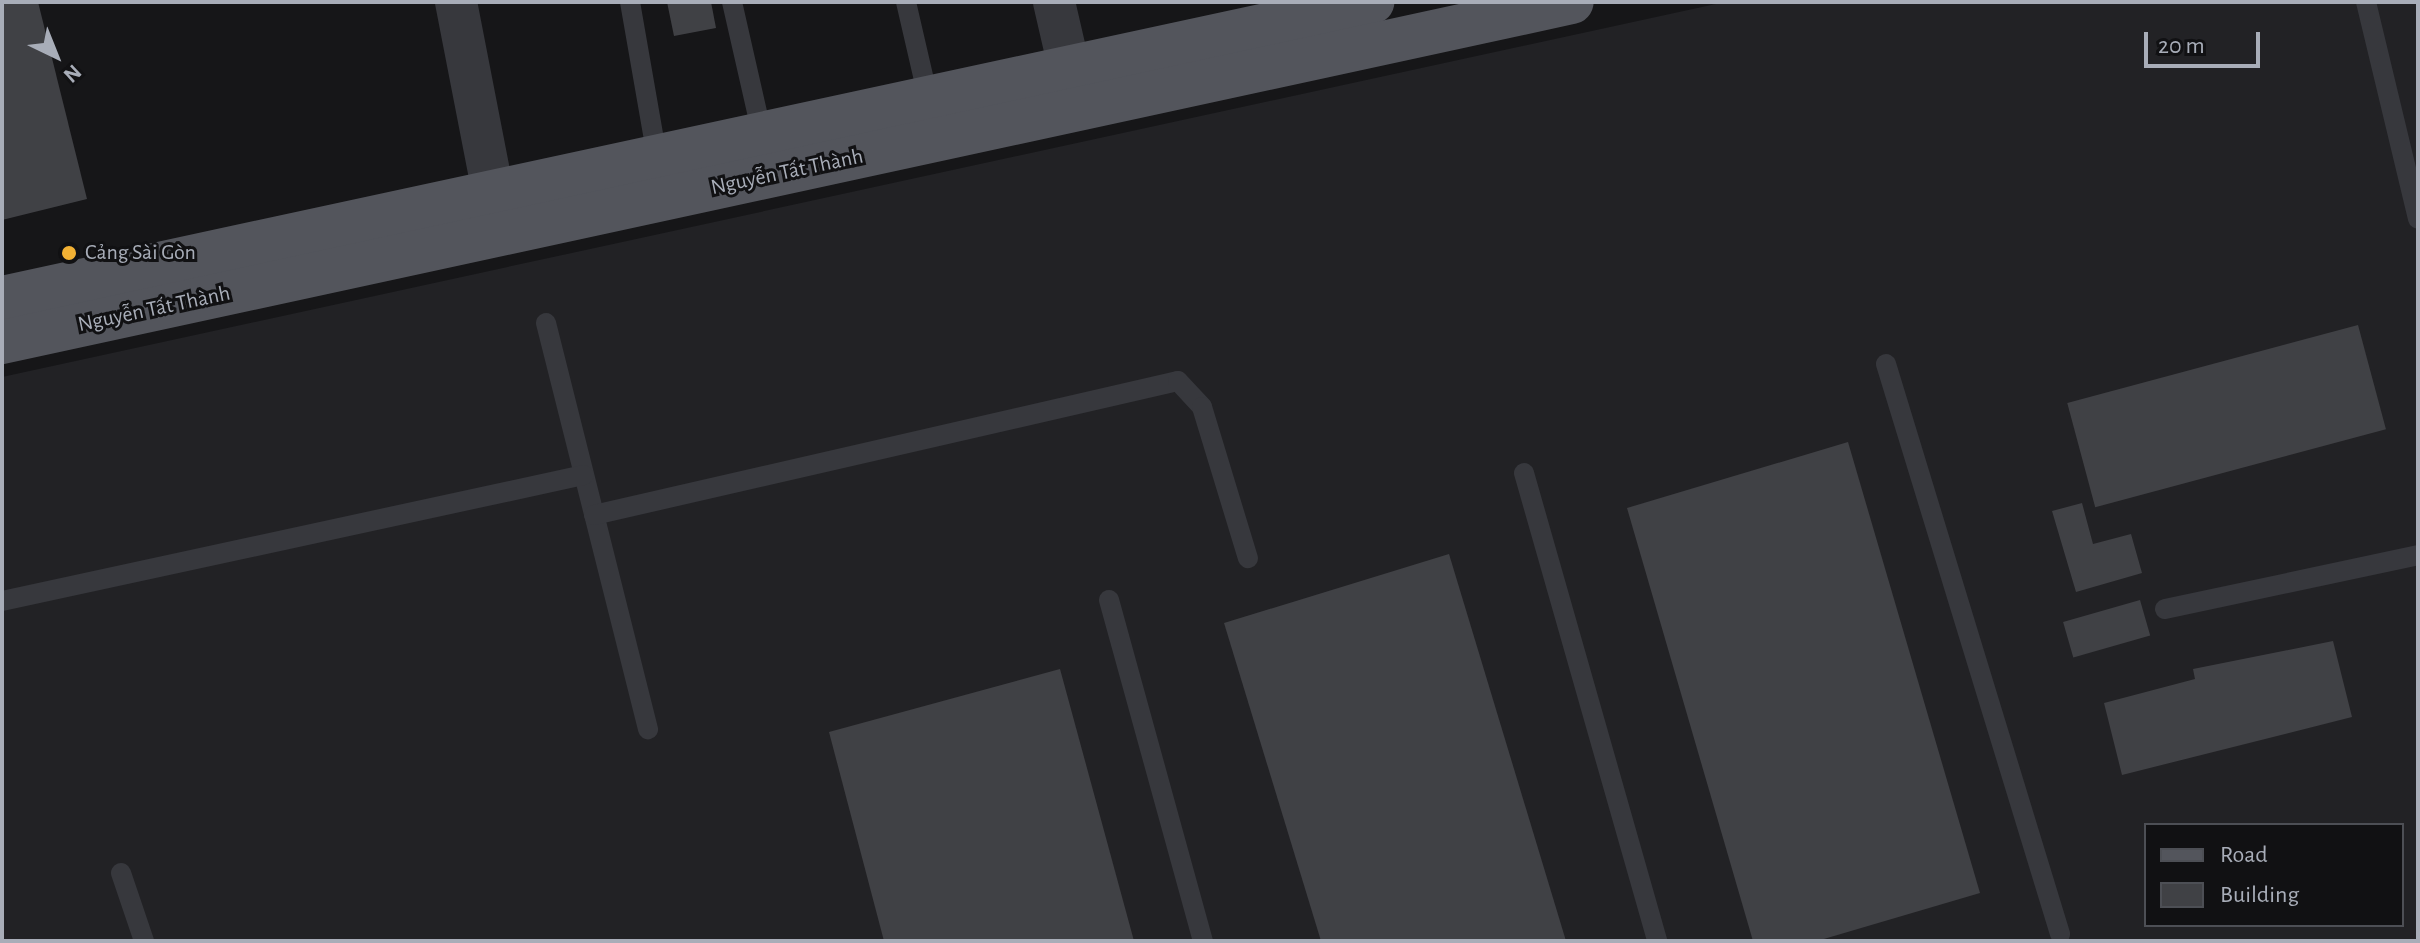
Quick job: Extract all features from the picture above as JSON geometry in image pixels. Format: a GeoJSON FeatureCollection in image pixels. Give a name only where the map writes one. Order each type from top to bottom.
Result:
{"type":"FeatureCollection","features":[{"type":"Feature","properties":{"kind":"main road","name":"Nguyễn Tất Thành"},"geometry":{"type":"LineString","coordinates":[[2,298],[1069,67],[1287,11],[1372,2]]}},
{"type":"Feature","properties":{"kind":"main road","name":"Nguyễn Tất Thành"},"geometry":{"type":"LineString","coordinates":[[2,342],[1572,2]]}},
{"type":"Feature","properties":{"kind":"street"},"geometry":{"type":"LineString","coordinates":[[456,2],[493,192]]}},
{"type":"Feature","properties":{"kind":"street"},"geometry":{"type":"LineString","coordinates":[[1054,2],[1069,67]]}},
{"type":"Feature","properties":{"kind":"lane"},"geometry":{"type":"LineString","coordinates":[[630,2],[657,156]]}},
{"type":"Feature","properties":{"kind":"lane"},"geometry":{"type":"LineString","coordinates":[[732,2],[762,134]]}},
{"type":"Feature","properties":{"kind":"lane"},"geometry":{"type":"LineString","coordinates":[[906,2],[928,97]]}},
{"type":"Feature","properties":{"kind":"lane"},"geometry":{"type":"LineString","coordinates":[[2366,2],[2418,219]]}},
{"type":"Feature","properties":{"kind":"lane"},"geometry":{"type":"LineString","coordinates":[[546,323],[648,729]]}},
{"type":"Feature","properties":{"kind":"lane"},"geometry":{"type":"LineString","coordinates":[[1886,364],[2060,934]]}},
{"type":"Feature","properties":{"kind":"lane"},"geometry":{"type":"LineString","coordinates":[[594,515],[1178,381],[1202,407],[1248,558]]}},
{"type":"Feature","properties":{"kind":"lane"},"geometry":{"type":"LineString","coordinates":[[1524,473],[1657,941]]}},
{"type":"Feature","properties":{"kind":"lane"},"geometry":{"type":"LineString","coordinates":[[2,601],[584,475]]}},
{"type":"Feature","properties":{"kind":"lane"},"geometry":{"type":"LineString","coordinates":[[2165,609],[2418,555]]}},
{"type":"Feature","properties":{"kind":"lane"},"geometry":{"type":"LineString","coordinates":[[1109,600],[1203,941]]}},
{"type":"Feature","properties":{"kind":"lane"},"geometry":{"type":"LineString","coordinates":[[121,873],[144,941]]}},
{"type":"Feature","properties":{"kind":"shaded area"},"geometry":{"type":"Polygon","coordinates":[[[1725,2],[2418,2],[2418,941],[2,941],[2,377],[1725,2]]]}},
{"type":"Feature","properties":{"kind":"building"},"geometry":{"type":"Polygon","coordinates":[[[2,2],[38,2],[87,199],[2,220],[2,2]]]}},
{"type":"Feature","properties":{"kind":"building"},"geometry":{"type":"Polygon","coordinates":[[[667,2],[711,2],[716,28],[674,36],[667,2]]]}},
{"type":"Feature","properties":{"kind":"building"},"geometry":{"type":"Polygon","coordinates":[[[2358,325],[2386,429],[2095,507],[2067,403],[2358,325]]]}},
{"type":"Feature","properties":{"kind":"building"},"geometry":{"type":"Polygon","coordinates":[[[1848,442],[1980,893],[1817,941],[1753,941],[1627,508],[1848,442]]]}},
{"type":"Feature","properties":{"kind":"building"},"geometry":{"type":"Polygon","coordinates":[[[2082,503],[2093,544],[2131,534],[2142,573],[2076,592],[2052,511],[2082,503]]]}},
{"type":"Feature","properties":{"kind":"building"},"geometry":{"type":"Polygon","coordinates":[[[1449,554],[1566,941],[1321,941],[1224,623],[1449,554]]]}},
{"type":"Feature","properties":{"kind":"building"},"geometry":{"type":"Polygon","coordinates":[[[2140,600],[2150,636],[2073,658],[2063,622],[2140,600]]]}},
{"type":"Feature","properties":{"kind":"building"},"geometry":{"type":"Polygon","coordinates":[[[2333,641],[2352,717],[2122,775],[2104,703],[2195,679],[2193,669],[2333,641]]]}},
{"type":"Feature","properties":{"kind":"building"},"geometry":{"type":"Polygon","coordinates":[[[1060,669],[1134,941],[884,941],[829,732],[1060,669]]]}},
{"type":"Feature","properties":{"kind":"place","name":"Cảng Sài Gòn"},"geometry":{"type":"Point","coordinates":[69,253]}}]}
